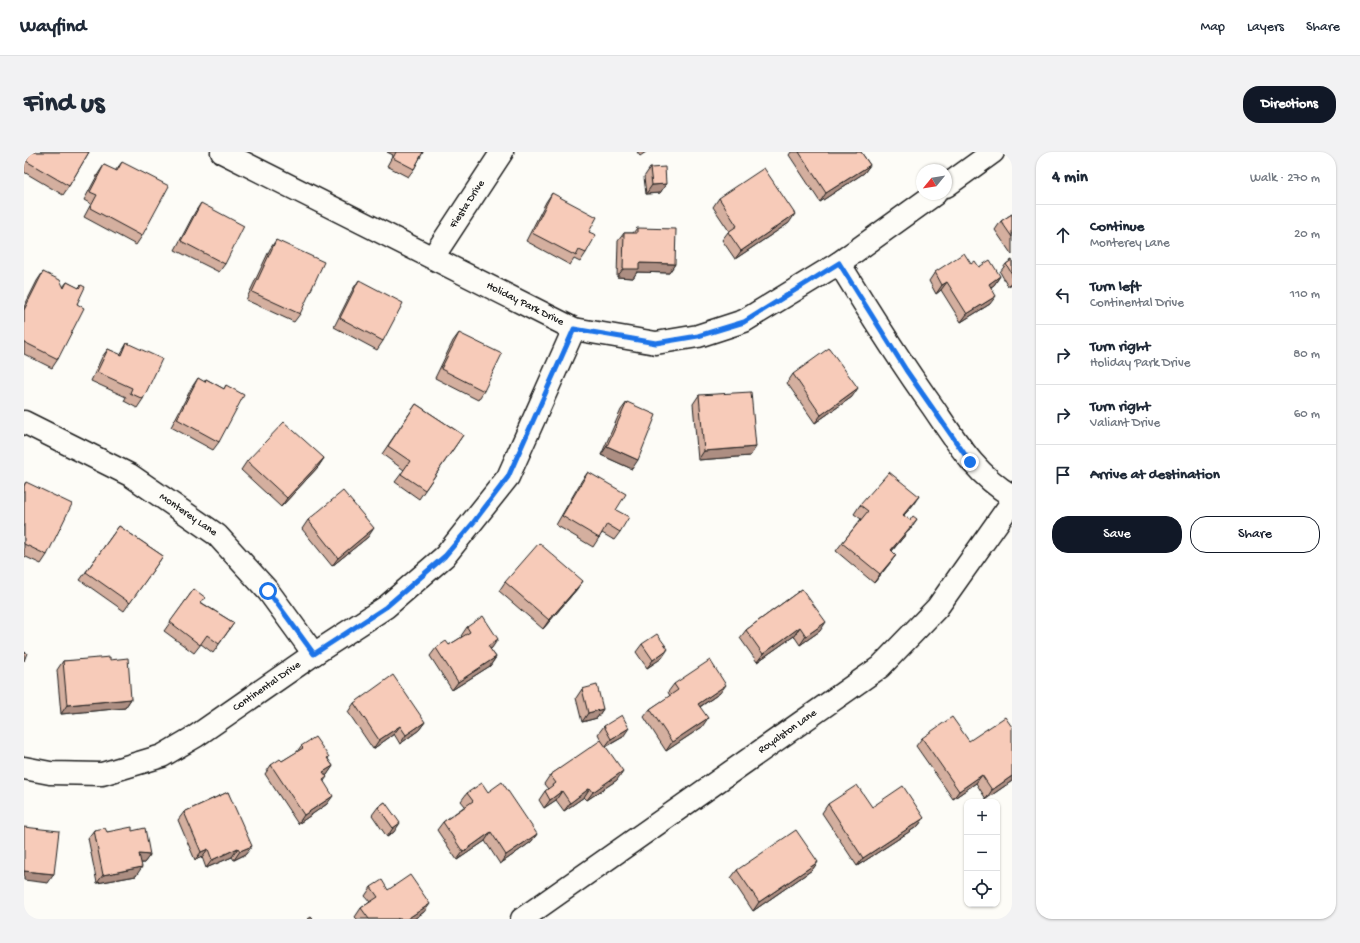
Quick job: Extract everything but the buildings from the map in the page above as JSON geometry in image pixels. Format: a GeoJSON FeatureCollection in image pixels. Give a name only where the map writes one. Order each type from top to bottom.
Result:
{"type":"FeatureCollection","features":[{"type":"Feature","properties":{"kind":"street","name":"Holiday Park Drive"},"geometry":{"type":"LineString","coordinates":[[222,152],[574,329],[656,343],[698,336],[744,322],[839,263],[927,200]]}},
{"type":"Feature","properties":{"kind":"street","name":"Fiesta Drive"},"geometry":{"type":"LineString","coordinates":[[433,257],[502,152]]}},
{"type":"Feature","properties":{"kind":"street"},"geometry":{"type":"LineString","coordinates":[[952,182],[993,152]]}},
{"type":"Feature","properties":{"kind":"street"},"geometry":{"type":"LineString","coordinates":[[839,263],[906,370],[970,462],[998,488],[1012,496]]}},
{"type":"Feature","properties":{"kind":"street","name":"Continental Drive"},"geometry":{"type":"LineString","coordinates":[[24,768],[50,773],[102,774],[162,756],[196,736],[314,654],[386,607],[445,556],[473,523],[508,477],[574,329]]}},
{"type":"Feature","properties":{"kind":"street","name":"Monterey Lane"},"geometry":{"type":"LineString","coordinates":[[24,422],[130,475],[217,535],[268,591],[314,654]]}},
{"type":"Feature","properties":{"kind":"street","name":"Royalston Lane"},"geometry":{"type":"LineString","coordinates":[[522,919],[880,667],[937,608],[1012,502]]}},
{"type":"Feature","properties":{"kind":"route"},"geometry":{"type":"LineString","coordinates":[[268,591],[314,654],[386,607],[445,556],[473,523],[508,477],[574,329],[656,343],[698,336],[744,322],[796,288],[839,263],[906,370],[970,462]]}}]}
